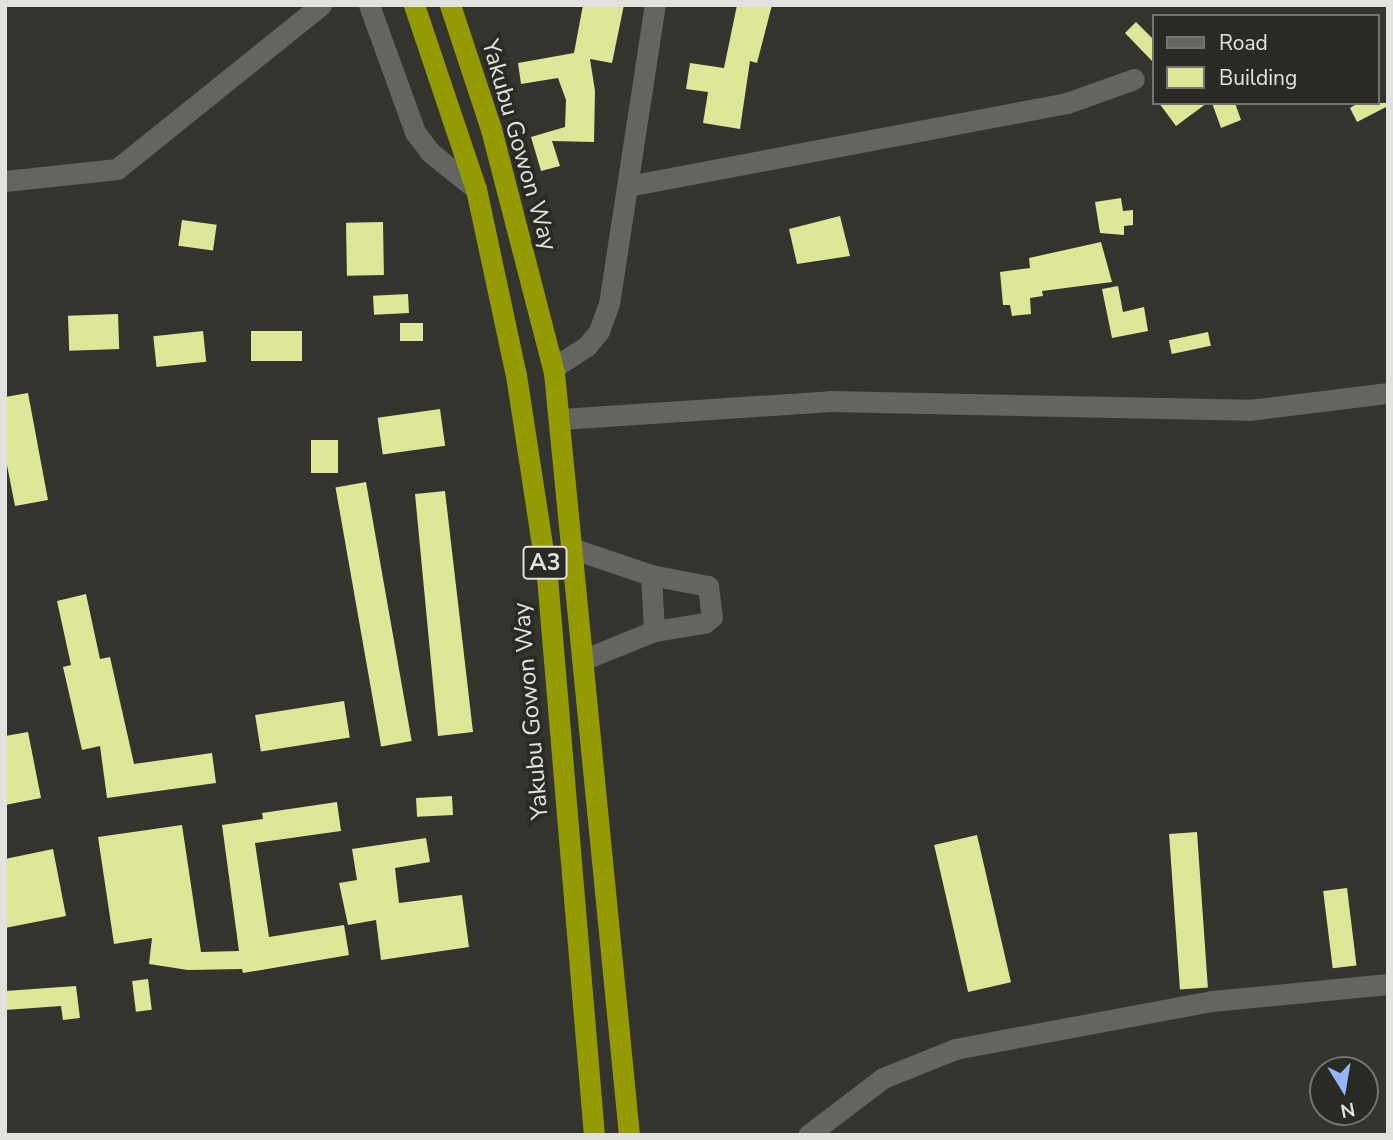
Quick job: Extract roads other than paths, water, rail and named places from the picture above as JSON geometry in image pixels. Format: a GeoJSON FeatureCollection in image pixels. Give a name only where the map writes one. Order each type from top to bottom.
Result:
{"type":"FeatureCollection","features":[{"type":"Feature","properties":{"kind":"highway","name":"Yakubu Gowon Way"},"geometry":{"type":"LineString","coordinates":[[414,5],[476,189],[511,347],[547,578],[594,1135]]}},
{"type":"Feature","properties":{"kind":"highway","name":"Yakubu Gowon Way"},"geometry":{"type":"LineString","coordinates":[[450,5],[491,129],[553,368],[561,419],[585,659],[629,1135]]}},
{"type":"Feature","properties":{"kind":"highway"},"geometry":{"type":"LineString","coordinates":[[589,1085],[624,1080]]}},
{"type":"Feature","properties":{"kind":"street"},"geometry":{"type":"LineString","coordinates":[[5,181],[117,169],[321,5]]}},
{"type":"Feature","properties":{"kind":"street"},"geometry":{"type":"LineString","coordinates":[[369,5],[415,132],[431,153],[476,189]]}},
{"type":"Feature","properties":{"kind":"street"},"geometry":{"type":"LineString","coordinates":[[553,368],[587,346],[599,331],[609,304],[655,5]]}},
{"type":"Feature","properties":{"kind":"street"},"geometry":{"type":"LineString","coordinates":[[628,186],[1067,103],[1134,79]]}},
{"type":"Feature","properties":{"kind":"street"},"geometry":{"type":"LineString","coordinates":[[561,419],[830,401],[1248,411],[1388,393]]}},
{"type":"Feature","properties":{"kind":"street"},"geometry":{"type":"LineString","coordinates":[[574,549],[651,575],[708,586],[712,617],[704,623],[654,631],[585,659]]}},
{"type":"Feature","properties":{"kind":"street"},"geometry":{"type":"LineString","coordinates":[[651,575],[654,631]]}},
{"type":"Feature","properties":{"kind":"street"},"geometry":{"type":"LineString","coordinates":[[808,1135],[883,1078],[955,1049],[1212,1001],[1388,984]]}}]}
